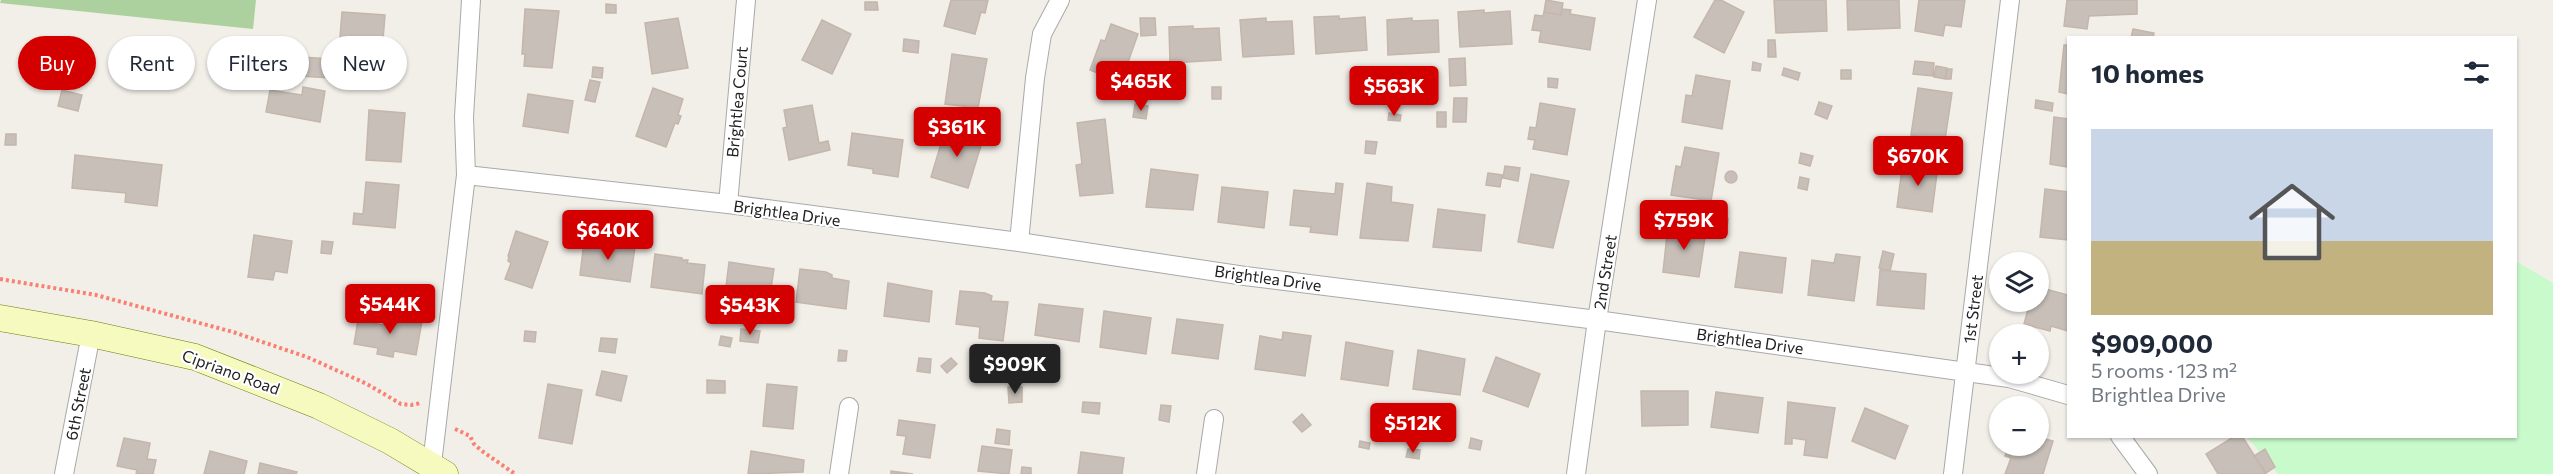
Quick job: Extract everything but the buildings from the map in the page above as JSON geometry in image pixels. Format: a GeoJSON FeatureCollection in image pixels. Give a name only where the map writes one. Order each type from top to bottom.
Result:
{"type":"FeatureCollection","features":[{"type":"Feature","properties":{"kind":"street"},"geometry":{"type":"LineString","coordinates":[[439,469],[438,420],[466,175],[464,117],[471,0]]}},
{"type":"Feature","properties":{"kind":"street","name":"Brightlea Court"},"geometry":{"type":"LineString","coordinates":[[728,204],[746,0]]}},
{"type":"Feature","properties":{"kind":"street"},"geometry":{"type":"LineString","coordinates":[[1019,242],[1035,78],[1042,34],[1059,0]]}},
{"type":"Feature","properties":{"kind":"street","name":"2nd Street"},"geometry":{"type":"LineString","coordinates":[[1576,474],[1597,320],[1647,0]]}},
{"type":"Feature","properties":{"kind":"street","name":"1st Street"},"geometry":{"type":"LineString","coordinates":[[1953,474],[2010,0]]}},
{"type":"Feature","properties":{"kind":"street","name":"Brightlea Drive"},"geometry":{"type":"LineString","coordinates":[[466,175],[728,204],[1019,242],[1245,276],[1597,320],[2009,378],[2067,395]]}},
{"type":"Feature","properties":{"kind":"street","name":"Cipriano Road"},"geometry":{"type":"LineString","coordinates":[[0,318],[91,334],[195,357],[256,379],[319,406],[390,441],[439,469]]}},
{"type":"Feature","properties":{"kind":"street","name":"6th Street"},"geometry":{"type":"LineString","coordinates":[[64,474],[91,334]]}},
{"type":"Feature","properties":{"kind":"street"},"geometry":{"type":"LineString","coordinates":[[839,474],[849,407]]}},
{"type":"Feature","properties":{"kind":"street"},"geometry":{"type":"LineString","coordinates":[[1206,474],[1214,419]]}},
{"type":"Feature","properties":{"kind":"street"},"geometry":{"type":"LineString","coordinates":[[2121,438],[2148,474]]}},
{"type":"Feature","properties":{"kind":"path"},"geometry":{"type":"LineString","coordinates":[[0,279],[96,295],[233,332],[308,357],[367,384],[401,404],[421,403],[438,420],[470,436],[482,452],[515,474]]}},
{"type":"Feature","properties":{"kind":"green space"},"geometry":{"type":"Polygon","coordinates":[[[1,0],[256,0],[253,29],[0,3],[1,0]]]}},
{"type":"Feature","properties":{"kind":"green space"},"geometry":{"type":"Polygon","coordinates":[[[2517,262],[2553,283],[2553,474],[2278,474],[2248,438],[2517,438],[2517,262]]]}}]}
